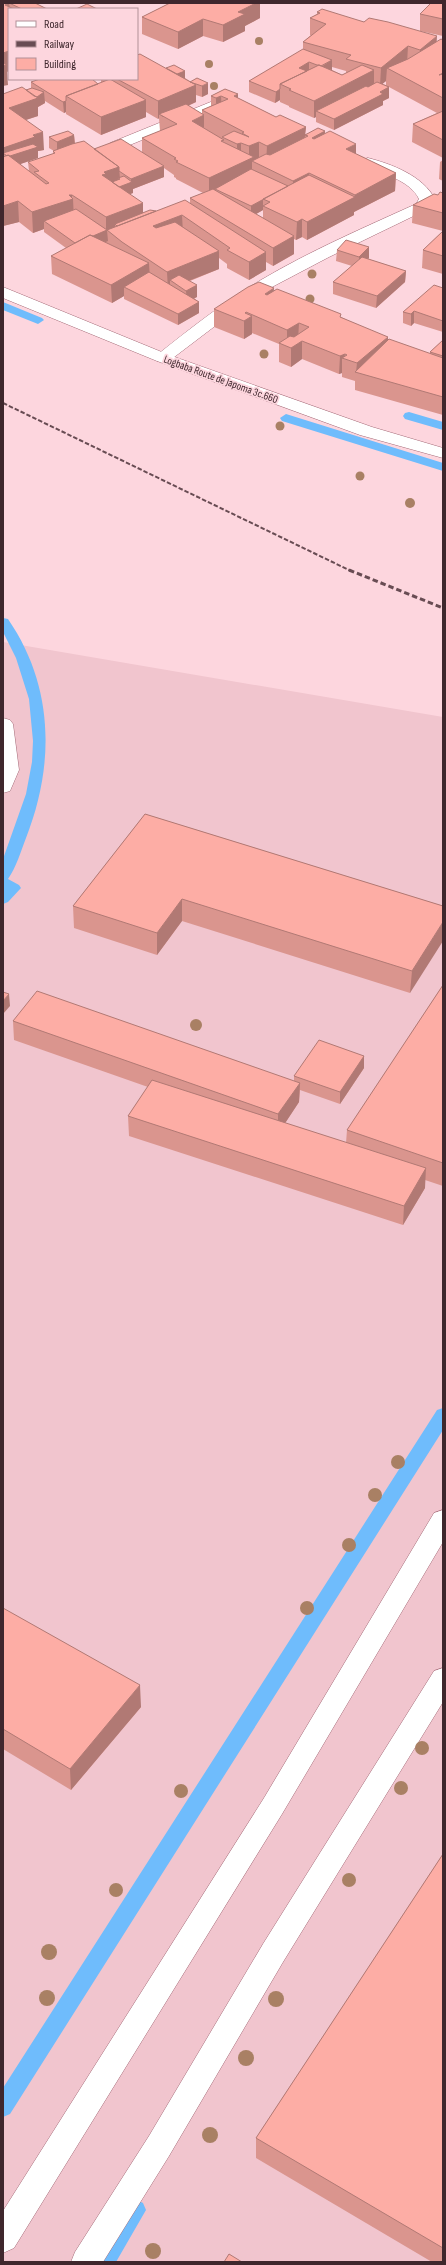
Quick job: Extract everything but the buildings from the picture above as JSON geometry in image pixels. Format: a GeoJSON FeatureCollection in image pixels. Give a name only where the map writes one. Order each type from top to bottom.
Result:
{"type":"FeatureCollection","features":[{"type":"Feature","properties":{"kind":"street"},"geometry":{"type":"LineString","coordinates":[[115,146],[223,102],[236,102],[243,105]]}},
{"type":"Feature","properties":{"kind":"street"},"geometry":{"type":"LineString","coordinates":[[163,358],[202,327],[266,284],[349,241],[421,207],[427,199],[425,192],[415,184],[358,158]]}},
{"type":"Feature","properties":{"kind":"street","name":"Logbaba Route de Japoma 3c.660"},"geometry":{"type":"LineString","coordinates":[[3,292],[163,358],[366,431],[443,453]]}},
{"type":"Feature","properties":{"kind":"street"},"geometry":{"type":"LineString","coordinates":[[3,724],[9,770],[3,787]]}},
{"type":"Feature","properties":{"kind":"street"},"geometry":{"type":"LineString","coordinates":[[3,2238],[273,1806],[443,1520]]}},
{"type":"Feature","properties":{"kind":"street"},"geometry":{"type":"LineString","coordinates":[[86,2262],[159,2146],[273,1953],[443,1679]]}},
{"type":"Feature","properties":{"kind":"shaded area"},"geometry":{"type":"Polygon","coordinates":[[[3,642],[443,717],[443,2262],[3,2262],[3,642]]]}},
{"type":"Feature","properties":{"kind":"waterway"},"geometry":{"type":"LineString","coordinates":[[3,306],[38,320]]}},
{"type":"Feature","properties":{"kind":"waterway"},"geometry":{"type":"LineString","coordinates":[[409,416],[443,426]]}},
{"type":"Feature","properties":{"kind":"waterway"},"geometry":{"type":"LineString","coordinates":[[286,418],[443,467]]}},
{"type":"Feature","properties":{"kind":"waterway"},"geometry":{"type":"LineString","coordinates":[[3,622],[14,639],[30,678],[36,699],[40,741],[36,782],[30,806],[3,876]]}},
{"type":"Feature","properties":{"kind":"waterway"},"geometry":{"type":"LineString","coordinates":[[3,883],[14,888],[3,899]]}},
{"type":"Feature","properties":{"kind":"waterway"},"geometry":{"type":"LineString","coordinates":[[3,2107],[443,1415]]}},
{"type":"Feature","properties":{"kind":"waterway"},"geometry":{"type":"LineString","coordinates":[[104,2262],[135,2210]]}},
{"type":"Feature","properties":{"kind":"railway"},"geometry":{"type":"LineString","coordinates":[[3,403],[351,571]]}},
{"type":"Feature","properties":{"kind":"railway"},"geometry":{"type":"LineString","coordinates":[[349,570],[443,608]]}}]}
